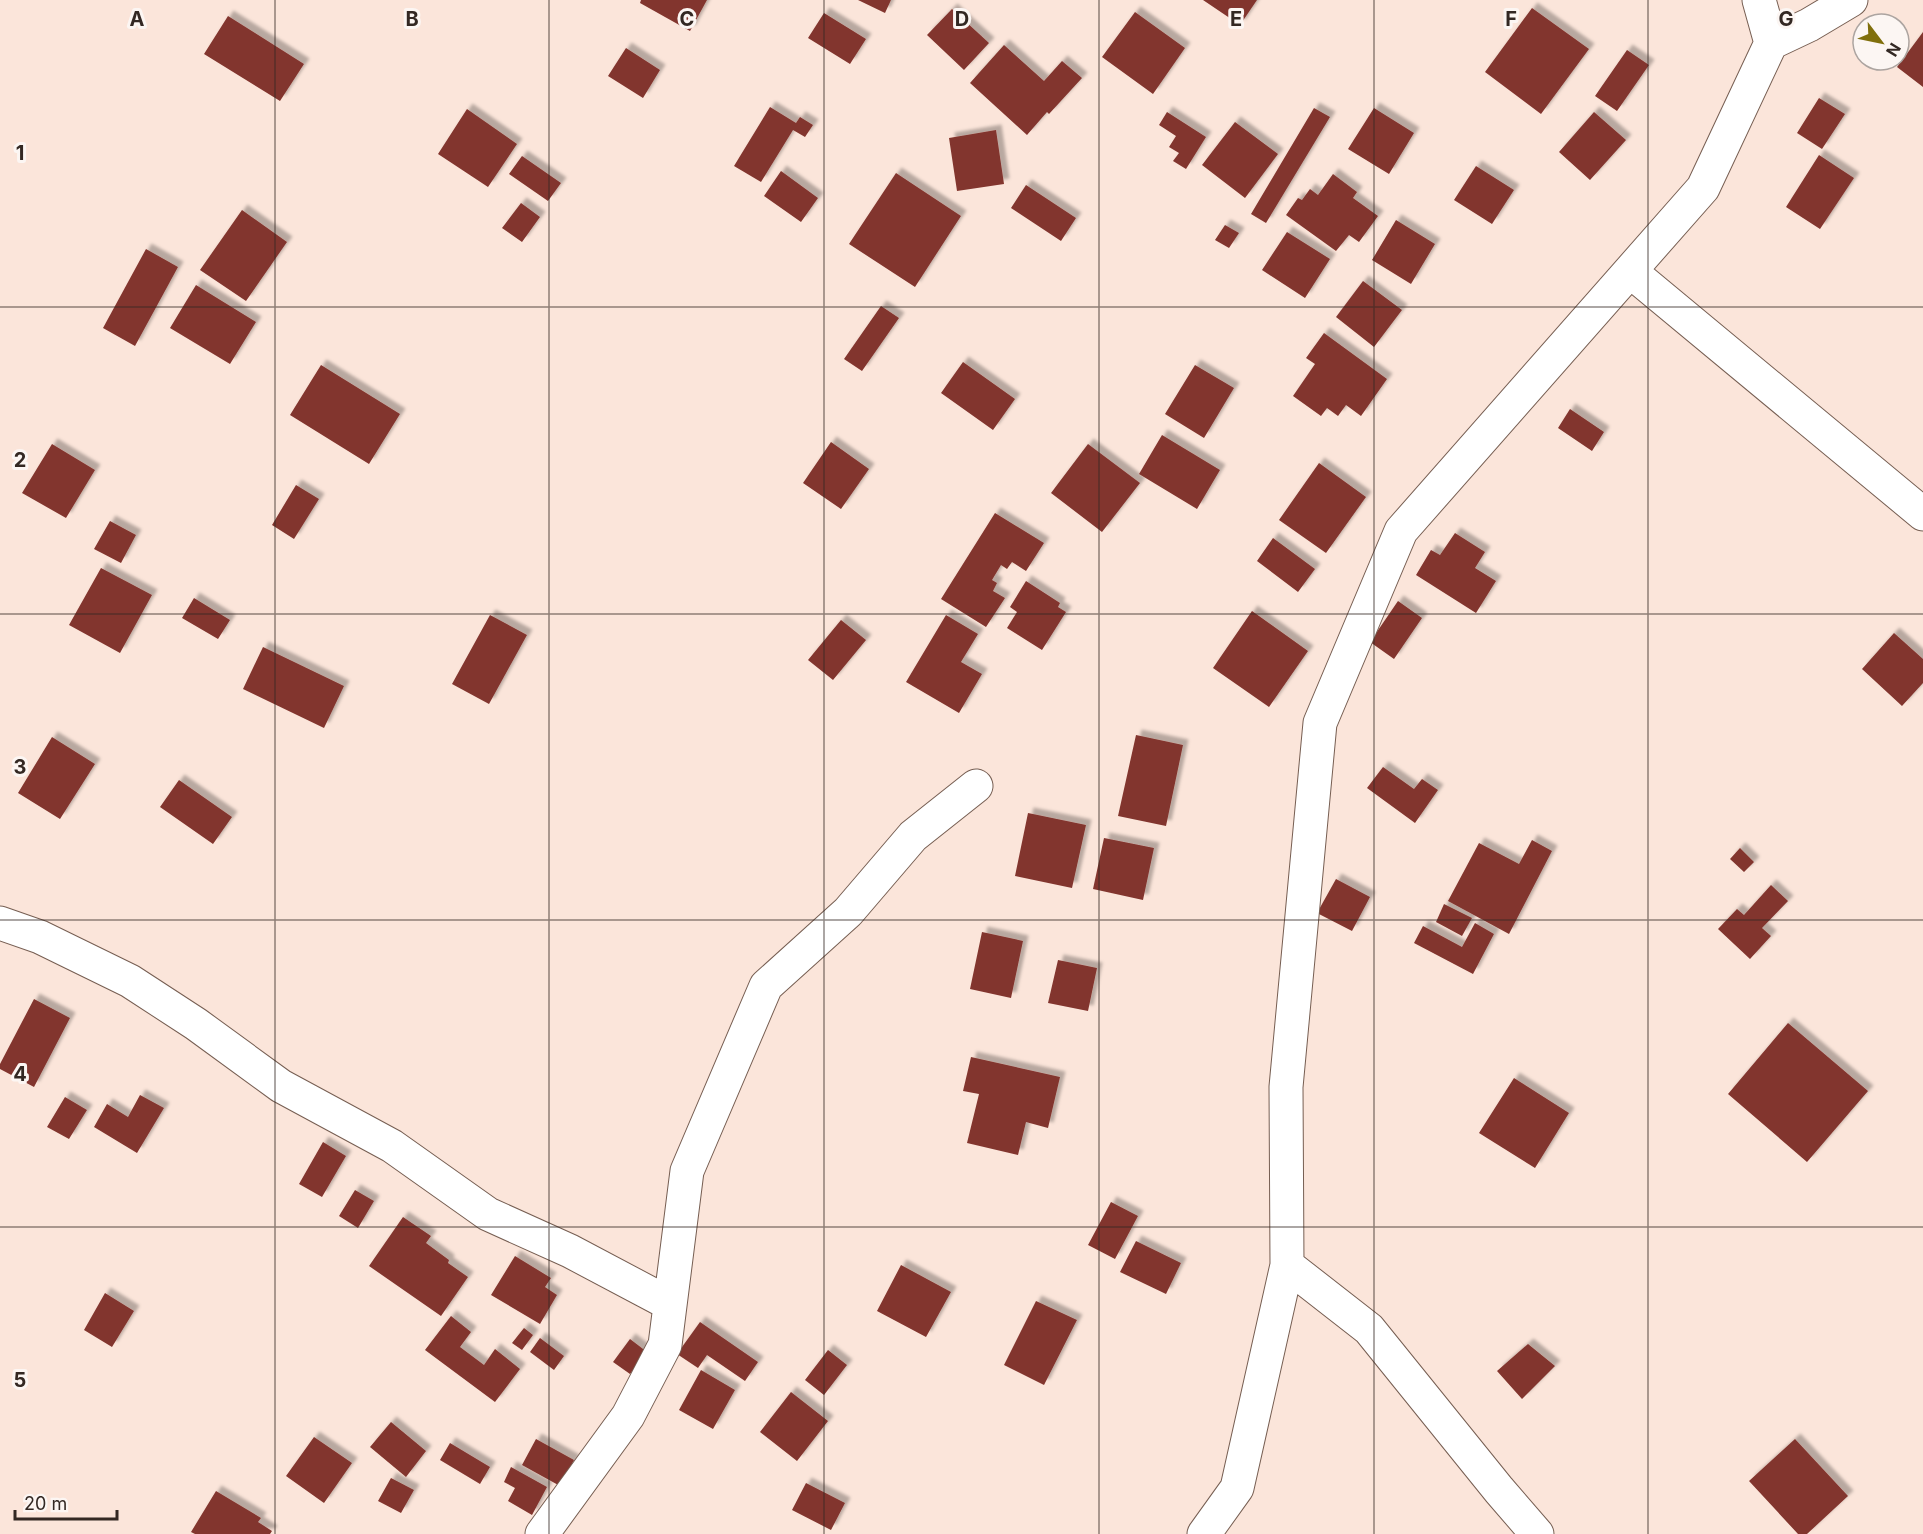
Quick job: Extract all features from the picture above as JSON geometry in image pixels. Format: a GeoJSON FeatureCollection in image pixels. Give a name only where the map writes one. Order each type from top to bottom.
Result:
{"type":"FeatureCollection","features":[{"type":"Feature","properties":{"kind":"street"},"geometry":{"type":"LineString","coordinates":[[1759,0],[1771,43]]}},
{"type":"Feature","properties":{"kind":"street"},"geometry":{"type":"LineString","coordinates":[[1204,1534],[1237,1488],[1287,1265],[1286,1087],[1320,723],[1401,531],[1703,188],[1771,43],[1809,25],[1851,0]]}},
{"type":"Feature","properties":{"kind":"street"},"geometry":{"type":"LineString","coordinates":[[1630,271],[1923,514]]}},
{"type":"Feature","properties":{"kind":"street"},"geometry":{"type":"LineString","coordinates":[[542,1534],[628,1416],[665,1345],[687,1171],[766,986],[848,912],[913,836],[976,786]]}},
{"type":"Feature","properties":{"kind":"street"},"geometry":{"type":"LineString","coordinates":[[0,923],[40,937],[130,981],[196,1024],[281,1086],[392,1146],[488,1214],[570,1251],[670,1304]]}},
{"type":"Feature","properties":{"kind":"street"},"geometry":{"type":"LineString","coordinates":[[1287,1265],[1369,1329],[1537,1534]]}},
{"type":"Feature","properties":{"kind":"building"},"geometry":{"type":"Polygon","coordinates":[[[641,0],[707,0],[690,31],[640,3],[641,0]]]}},
{"type":"Feature","properties":{"kind":"building"},"geometry":{"type":"Polygon","coordinates":[[[858,0],[891,0],[885,13],[858,0]]]}},
{"type":"Feature","properties":{"kind":"building"},"geometry":{"type":"Polygon","coordinates":[[[1203,0],[1257,0],[1240,25],[1203,0]]]}},
{"type":"Feature","properties":{"kind":"building"},"geometry":{"type":"Polygon","coordinates":[[[1532,8],[1589,49],[1541,114],[1485,72],[1532,8]]]}},
{"type":"Feature","properties":{"kind":"building"},"geometry":{"type":"Polygon","coordinates":[[[952,9],[989,43],[964,70],[927,35],[952,9]]]}},
{"type":"Feature","properties":{"kind":"building"},"geometry":{"type":"Polygon","coordinates":[[[1135,12],[1185,48],[1153,94],[1102,57],[1135,12]]]}},
{"type":"Feature","properties":{"kind":"building"},"geometry":{"type":"Polygon","coordinates":[[[824,13],[866,39],[850,64],[808,38],[824,13]]]}},
{"type":"Feature","properties":{"kind":"building"},"geometry":{"type":"Polygon","coordinates":[[[228,16],[304,64],[280,101],[204,54],[228,16]]]}},
{"type":"Feature","properties":{"kind":"building"},"geometry":{"type":"Polygon","coordinates":[[[1923,32],[1923,87],[1904,72],[1911,72],[1911,48],[1923,32]]]}},
{"type":"Feature","properties":{"kind":"building"},"geometry":{"type":"Polygon","coordinates":[[[1004,45],[1044,81],[1062,61],[1082,78],[1027,135],[970,83],[1004,45]]]}},
{"type":"Feature","properties":{"kind":"building"},"geometry":{"type":"Polygon","coordinates":[[[626,48],[660,70],[643,98],[608,76],[626,48]]]}},
{"type":"Feature","properties":{"kind":"building"},"geometry":{"type":"Polygon","coordinates":[[[1627,50],[1649,65],[1617,111],[1595,96],[1627,50]]]}},
{"type":"Feature","properties":{"kind":"building"},"geometry":{"type":"Polygon","coordinates":[[[1819,98],[1845,114],[1822,149],[1797,133],[1819,98]]]}},
{"type":"Feature","properties":{"kind":"building"},"geometry":{"type":"Polygon","coordinates":[[[770,107],[796,123],[800,117],[813,125],[805,137],[793,130],[761,182],[734,166],[770,107]]]}},
{"type":"Feature","properties":{"kind":"building"},"geometry":{"type":"Polygon","coordinates":[[[1314,108],[1330,117],[1266,223],[1251,214],[1314,108]]]}},
{"type":"Feature","properties":{"kind":"building"},"geometry":{"type":"Polygon","coordinates":[[[1374,108],[1414,133],[1389,174],[1348,149],[1374,108]]]}},
{"type":"Feature","properties":{"kind":"building"},"geometry":{"type":"Polygon","coordinates":[[[467,109],[517,144],[488,187],[438,154],[467,109]]]}},
{"type":"Feature","properties":{"kind":"building"},"geometry":{"type":"Polygon","coordinates":[[[1167,112],[1206,137],[1186,169],[1173,161],[1179,153],[1169,147],[1176,136],[1159,125],[1167,112]]]}},
{"type":"Feature","properties":{"kind":"building"},"geometry":{"type":"Polygon","coordinates":[[[1594,112],[1626,140],[1590,180],[1559,152],[1594,112]]]}},
{"type":"Feature","properties":{"kind":"building"},"geometry":{"type":"Polygon","coordinates":[[[1235,122],[1278,154],[1245,198],[1202,165],[1235,122]]]}},
{"type":"Feature","properties":{"kind":"building"},"geometry":{"type":"Polygon","coordinates":[[[996,130],[1004,184],[957,191],[949,138],[996,130]]]}},
{"type":"Feature","properties":{"kind":"building"},"geometry":{"type":"Polygon","coordinates":[[[1819,155],[1854,178],[1820,229],[1786,207],[1819,155]]]}},
{"type":"Feature","properties":{"kind":"building"},"geometry":{"type":"Polygon","coordinates":[[[522,156],[561,183],[548,201],[509,174],[522,156]]]}},
{"type":"Feature","properties":{"kind":"building"},"geometry":{"type":"Polygon","coordinates":[[[1476,166],[1514,190],[1492,224],[1454,200],[1476,166]]]}},
{"type":"Feature","properties":{"kind":"building"},"geometry":{"type":"Polygon","coordinates":[[[781,171],[818,198],[801,222],[764,196],[781,171]]]}},
{"type":"Feature","properties":{"kind":"building"},"geometry":{"type":"Polygon","coordinates":[[[896,173],[961,216],[915,287],[849,244],[896,173]]]}},
{"type":"Feature","properties":{"kind":"building"},"geometry":{"type":"Polygon","coordinates":[[[1333,174],[1357,192],[1353,198],[1378,216],[1359,242],[1349,235],[1336,251],[1286,215],[1298,198],[1302,200],[1310,189],[1318,195],[1333,174]]]}},
{"type":"Feature","properties":{"kind":"building"},"geometry":{"type":"Polygon","coordinates":[[[1026,185],[1076,218],[1061,241],[1011,208],[1026,185]]]}},
{"type":"Feature","properties":{"kind":"building"},"geometry":{"type":"Polygon","coordinates":[[[521,203],[540,217],[522,242],[502,228],[521,203]]]}},
{"type":"Feature","properties":{"kind":"building"},"geometry":{"type":"Polygon","coordinates":[[[242,210],[287,242],[246,301],[200,270],[242,210]]]}},
{"type":"Feature","properties":{"kind":"building"},"geometry":{"type":"Polygon","coordinates":[[[1396,220],[1435,244],[1411,284],[1372,260],[1396,220]]]}},
{"type":"Feature","properties":{"kind":"building"},"geometry":{"type":"Polygon","coordinates":[[[1225,225],[1239,233],[1229,248],[1215,240],[1225,225]]]}},
{"type":"Feature","properties":{"kind":"building"},"geometry":{"type":"Polygon","coordinates":[[[1287,232],[1330,259],[1305,298],[1262,270],[1287,232]]]}},
{"type":"Feature","properties":{"kind":"building"},"geometry":{"type":"Polygon","coordinates":[[[146,249],[178,267],[135,346],[103,328],[146,249]]]}},
{"type":"Feature","properties":{"kind":"building"},"geometry":{"type":"Polygon","coordinates":[[[1363,281],[1402,310],[1374,347],[1336,317],[1363,281]]]}},
{"type":"Feature","properties":{"kind":"building"},"geometry":{"type":"Polygon","coordinates":[[[196,285],[256,322],[230,364],[170,328],[196,285]]]}},
{"type":"Feature","properties":{"kind":"building"},"geometry":{"type":"Polygon","coordinates":[[[881,306],[899,318],[862,371],[844,359],[881,306]]]}},
{"type":"Feature","properties":{"kind":"building"},"geometry":{"type":"Polygon","coordinates":[[[1324,333],[1387,379],[1361,416],[1346,405],[1338,416],[1327,408],[1321,416],[1293,396],[1315,364],[1306,358],[1324,333]]]}},
{"type":"Feature","properties":{"kind":"building"},"geometry":{"type":"Polygon","coordinates":[[[963,362],[1015,399],[993,430],[941,393],[963,362]]]}},
{"type":"Feature","properties":{"kind":"building"},"geometry":{"type":"Polygon","coordinates":[[[321,365],[400,414],[369,464],[290,415],[321,365]]]}},
{"type":"Feature","properties":{"kind":"building"},"geometry":{"type":"Polygon","coordinates":[[[1195,365],[1234,388],[1204,438],[1165,414],[1195,365]]]}},
{"type":"Feature","properties":{"kind":"building"},"geometry":{"type":"Polygon","coordinates":[[[1570,409],[1604,432],[1592,451],[1558,428],[1570,409]]]}},
{"type":"Feature","properties":{"kind":"building"},"geometry":{"type":"Polygon","coordinates":[[[1162,435],[1220,470],[1197,509],[1139,474],[1162,435]]]}},
{"type":"Feature","properties":{"kind":"building"},"geometry":{"type":"Polygon","coordinates":[[[831,442],[869,469],[841,509],[803,483],[831,442]]]}},
{"type":"Feature","properties":{"kind":"building"},"geometry":{"type":"Polygon","coordinates":[[[52,444],[95,470],[66,518],[22,493],[52,444]]]}},
{"type":"Feature","properties":{"kind":"building"},"geometry":{"type":"Polygon","coordinates":[[[1088,444],[1140,483],[1102,532],[1051,493],[1088,444]]]}},
{"type":"Feature","properties":{"kind":"building"},"geometry":{"type":"Polygon","coordinates":[[[1319,463],[1366,497],[1326,553],[1279,520],[1319,463]]]}},
{"type":"Feature","properties":{"kind":"building"},"geometry":{"type":"Polygon","coordinates":[[[296,485],[319,499],[294,539],[272,525],[296,485]]]}},
{"type":"Feature","properties":{"kind":"building"},"geometry":{"type":"Polygon","coordinates":[[[995,513],[1044,543],[1026,571],[1012,562],[1007,569],[1001,565],[992,580],[997,583],[993,591],[1005,598],[986,627],[941,599],[995,513]]]}},
{"type":"Feature","properties":{"kind":"building"},"geometry":{"type":"Polygon","coordinates":[[[110,521],[136,535],[121,563],[94,549],[110,521]]]}},
{"type":"Feature","properties":{"kind":"building"},"geometry":{"type":"Polygon","coordinates":[[[1455,533],[1485,552],[1475,568],[1496,581],[1476,613],[1416,575],[1431,550],[1440,555],[1455,533]]]}},
{"type":"Feature","properties":{"kind":"building"},"geometry":{"type":"Polygon","coordinates":[[[1273,538],[1315,569],[1298,592],[1257,561],[1273,538]]]}},
{"type":"Feature","properties":{"kind":"building"},"geometry":{"type":"Polygon","coordinates":[[[101,568],[152,595],[120,653],[69,625],[101,568]]]}},
{"type":"Feature","properties":{"kind":"building"},"geometry":{"type":"Polygon","coordinates":[[[1026,581],[1060,603],[1058,607],[1066,612],[1042,650],[1007,628],[1017,612],[1010,607],[1026,581]]]}},
{"type":"Feature","properties":{"kind":"building"},"geometry":{"type":"Polygon","coordinates":[[[194,598],[230,620],[218,639],[182,618],[194,598]]]}},
{"type":"Feature","properties":{"kind":"building"},"geometry":{"type":"Polygon","coordinates":[[[1398,601],[1422,618],[1394,659],[1370,642],[1398,601]]]}},
{"type":"Feature","properties":{"kind":"building"},"geometry":{"type":"Polygon","coordinates":[[[1252,611],[1308,651],[1269,707],[1213,668],[1252,611]]]}},
{"type":"Feature","properties":{"kind":"building"},"geometry":{"type":"Polygon","coordinates":[[[490,615],[527,635],[489,704],[452,684],[490,615]]]}},
{"type":"Feature","properties":{"kind":"building"},"geometry":{"type":"Polygon","coordinates":[[[946,615],[978,634],[961,662],[982,674],[959,713],[906,682],[946,615]]]}},
{"type":"Feature","properties":{"kind":"building"},"geometry":{"type":"Polygon","coordinates":[[[841,620],[866,640],[833,680],[808,660],[841,620]]]}},
{"type":"Feature","properties":{"kind":"building"},"geometry":{"type":"Polygon","coordinates":[[[1894,633],[1923,659],[1923,683],[1902,706],[1862,669],[1894,633]]]}},
{"type":"Feature","properties":{"kind":"building"},"geometry":{"type":"Polygon","coordinates":[[[263,647],[344,686],[324,728],[243,689],[263,647]]]}},
{"type":"Feature","properties":{"kind":"building"},"geometry":{"type":"Polygon","coordinates":[[[1136,735],[1183,745],[1166,826],[1118,816],[1136,735]]]}},
{"type":"Feature","properties":{"kind":"building"},"geometry":{"type":"Polygon","coordinates":[[[52,737],[95,764],[60,819],[18,793],[52,737]]]}},
{"type":"Feature","properties":{"kind":"building"},"geometry":{"type":"Polygon","coordinates":[[[1383,767],[1414,789],[1422,779],[1438,790],[1415,823],[1367,788],[1383,767]]]}},
{"type":"Feature","properties":{"kind":"building"},"geometry":{"type":"Polygon","coordinates":[[[179,780],[232,817],[213,844],[160,807],[179,780]]]}},
{"type":"Feature","properties":{"kind":"building"},"geometry":{"type":"Polygon","coordinates":[[[1028,813],[1086,825],[1072,888],[1015,876],[1028,813]]]}},
{"type":"Feature","properties":{"kind":"building"},"geometry":{"type":"Polygon","coordinates":[[[1104,838],[1154,848],[1143,900],[1093,889],[1104,838]]]}},
{"type":"Feature","properties":{"kind":"building"},"geometry":{"type":"Polygon","coordinates":[[[1532,840],[1552,851],[1509,934],[1448,901],[1479,843],[1519,864],[1532,840]]]}},
{"type":"Feature","properties":{"kind":"building"},"geometry":{"type":"Polygon","coordinates":[[[1740,848],[1754,862],[1744,872],[1730,859],[1740,848]]]}},
{"type":"Feature","properties":{"kind":"building"},"geometry":{"type":"Polygon","coordinates":[[[1336,879],[1370,897],[1352,931],[1317,913],[1336,879]]]}},
{"type":"Feature","properties":{"kind":"building"},"geometry":{"type":"Polygon","coordinates":[[[1771,885],[1788,901],[1762,928],[1771,936],[1750,959],[1718,929],[1737,909],[1744,915],[1771,885]]]}},
{"type":"Feature","properties":{"kind":"building"},"geometry":{"type":"Polygon","coordinates":[[[1444,904],[1472,918],[1462,936],[1436,922],[1444,904]]]}},
{"type":"Feature","properties":{"kind":"building"},"geometry":{"type":"Polygon","coordinates":[[[1475,923],[1494,934],[1473,974],[1414,943],[1423,926],[1462,947],[1475,923]]]}},
{"type":"Feature","properties":{"kind":"building"},"geometry":{"type":"Polygon","coordinates":[[[982,932],[1023,941],[1011,998],[970,989],[982,932]]]}},
{"type":"Feature","properties":{"kind":"building"},"geometry":{"type":"Polygon","coordinates":[[[1058,960],[1097,968],[1088,1011],[1048,1003],[1058,960]]]}},
{"type":"Feature","properties":{"kind":"building"},"geometry":{"type":"Polygon","coordinates":[[[34,999],[70,1018],[34,1087],[0,1069],[0,1064],[34,999]]]}},
{"type":"Feature","properties":{"kind":"building"},"geometry":{"type":"Polygon","coordinates":[[[1788,1023],[1868,1091],[1807,1162],[1728,1094],[1788,1023]]]}},
{"type":"Feature","properties":{"kind":"building"},"geometry":{"type":"Polygon","coordinates":[[[971,1057],[1060,1077],[1048,1128],[1026,1122],[1018,1155],[967,1143],[979,1094],[963,1091],[971,1057]]]}},
{"type":"Feature","properties":{"kind":"building"},"geometry":{"type":"Polygon","coordinates":[[[1514,1078],[1569,1113],[1535,1168],[1479,1133],[1514,1078]]]}},
{"type":"Feature","properties":{"kind":"building"},"geometry":{"type":"Polygon","coordinates":[[[140,1095],[164,1108],[137,1153],[94,1127],[107,1104],[128,1117],[140,1095]]]}},
{"type":"Feature","properties":{"kind":"building"},"geometry":{"type":"Polygon","coordinates":[[[65,1097],[87,1110],[69,1139],[47,1127],[65,1097]]]}},
{"type":"Feature","properties":{"kind":"building"},"geometry":{"type":"Polygon","coordinates":[[[323,1142],[346,1156],[322,1197],[299,1184],[323,1142]]]}},
{"type":"Feature","properties":{"kind":"building"},"geometry":{"type":"Polygon","coordinates":[[[355,1190],[374,1201],[358,1228],[339,1216],[355,1190]]]}},
{"type":"Feature","properties":{"kind":"building"},"geometry":{"type":"Polygon","coordinates":[[[1111,1202],[1138,1216],[1115,1259],[1088,1245],[1111,1202]]]}},
{"type":"Feature","properties":{"kind":"building"},"geometry":{"type":"Polygon","coordinates":[[[403,1217],[431,1236],[426,1243],[468,1277],[441,1316],[369,1266],[403,1217]]]}},
{"type":"Feature","properties":{"kind":"building"},"geometry":{"type":"Polygon","coordinates":[[[1136,1241],[1181,1263],[1166,1294],[1120,1272],[1136,1241]]]}},
{"type":"Feature","properties":{"kind":"building"},"geometry":{"type":"Polygon","coordinates":[[[515,1256],[551,1278],[545,1287],[557,1295],[540,1324],[491,1295],[515,1256]]]}},
{"type":"Feature","properties":{"kind":"building"},"geometry":{"type":"Polygon","coordinates":[[[901,1265],[951,1292],[926,1337],[877,1311],[901,1265]]]}},
{"type":"Feature","properties":{"kind":"building"},"geometry":{"type":"Polygon","coordinates":[[[105,1293],[134,1311],[112,1347],[84,1330],[105,1293]]]}},
{"type":"Feature","properties":{"kind":"building"},"geometry":{"type":"Polygon","coordinates":[[[1036,1301],[1077,1320],[1044,1385],[1004,1365],[1036,1301]]]}},
{"type":"Feature","properties":{"kind":"building"},"geometry":{"type":"Polygon","coordinates":[[[451,1316],[471,1332],[460,1347],[484,1365],[495,1349],[520,1369],[495,1402],[425,1350],[451,1316]]]}},
{"type":"Feature","properties":{"kind":"building"},"geometry":{"type":"Polygon","coordinates":[[[700,1322],[758,1362],[745,1381],[707,1355],[698,1368],[677,1354],[700,1322]]]}},
{"type":"Feature","properties":{"kind":"building"},"geometry":{"type":"Polygon","coordinates":[[[524,1328],[533,1335],[522,1350],[512,1343],[524,1328]]]}},
{"type":"Feature","properties":{"kind":"building"},"geometry":{"type":"Polygon","coordinates":[[[540,1338],[564,1356],[554,1370],[530,1352],[540,1338]]]}},
{"type":"Feature","properties":{"kind":"building"},"geometry":{"type":"Polygon","coordinates":[[[630,1339],[647,1352],[630,1374],[613,1362],[630,1339]]]}},
{"type":"Feature","properties":{"kind":"building"},"geometry":{"type":"Polygon","coordinates":[[[1528,1344],[1555,1366],[1522,1399],[1497,1371],[1528,1344]]]}},
{"type":"Feature","properties":{"kind":"building"},"geometry":{"type":"Polygon","coordinates":[[[828,1350],[847,1365],[824,1395],[805,1380],[828,1350]]]}},
{"type":"Feature","properties":{"kind":"building"},"geometry":{"type":"Polygon","coordinates":[[[701,1370],[735,1390],[713,1429],[679,1410],[701,1370]]]}},
{"type":"Feature","properties":{"kind":"building"},"geometry":{"type":"Polygon","coordinates":[[[791,1392],[828,1421],[797,1461],[760,1432],[791,1392]]]}},
{"type":"Feature","properties":{"kind":"building"},"geometry":{"type":"Polygon","coordinates":[[[391,1422],[426,1451],[406,1477],[370,1447],[391,1422]]]}},
{"type":"Feature","properties":{"kind":"building"},"geometry":{"type":"Polygon","coordinates":[[[314,1437],[352,1463],[324,1503],[286,1476],[314,1437]]]}},
{"type":"Feature","properties":{"kind":"building"},"geometry":{"type":"Polygon","coordinates":[[[536,1439],[574,1460],[560,1486],[522,1465],[536,1439]]]}},
{"type":"Feature","properties":{"kind":"building"},"geometry":{"type":"Polygon","coordinates":[[[1795,1439],[1848,1496],[1807,1534],[1798,1534],[1749,1481],[1795,1439]]]}},
{"type":"Feature","properties":{"kind":"building"},"geometry":{"type":"Polygon","coordinates":[[[450,1443],[490,1467],[480,1484],[440,1460],[450,1443]]]}},
{"type":"Feature","properties":{"kind":"building"},"geometry":{"type":"Polygon","coordinates":[[[511,1467],[547,1487],[532,1515],[508,1501],[515,1488],[504,1482],[511,1467]]]}},
{"type":"Feature","properties":{"kind":"building"},"geometry":{"type":"Polygon","coordinates":[[[391,1478],[414,1490],[401,1513],[378,1501],[391,1478]]]}},
{"type":"Feature","properties":{"kind":"building"},"geometry":{"type":"Polygon","coordinates":[[[806,1483],[845,1503],[831,1530],[792,1510],[806,1483]]]}},
{"type":"Feature","properties":{"kind":"building"},"geometry":{"type":"Polygon","coordinates":[[[216,1491],[261,1518],[258,1522],[272,1531],[270,1534],[195,1534],[191,1532],[216,1491]]]}}]}
